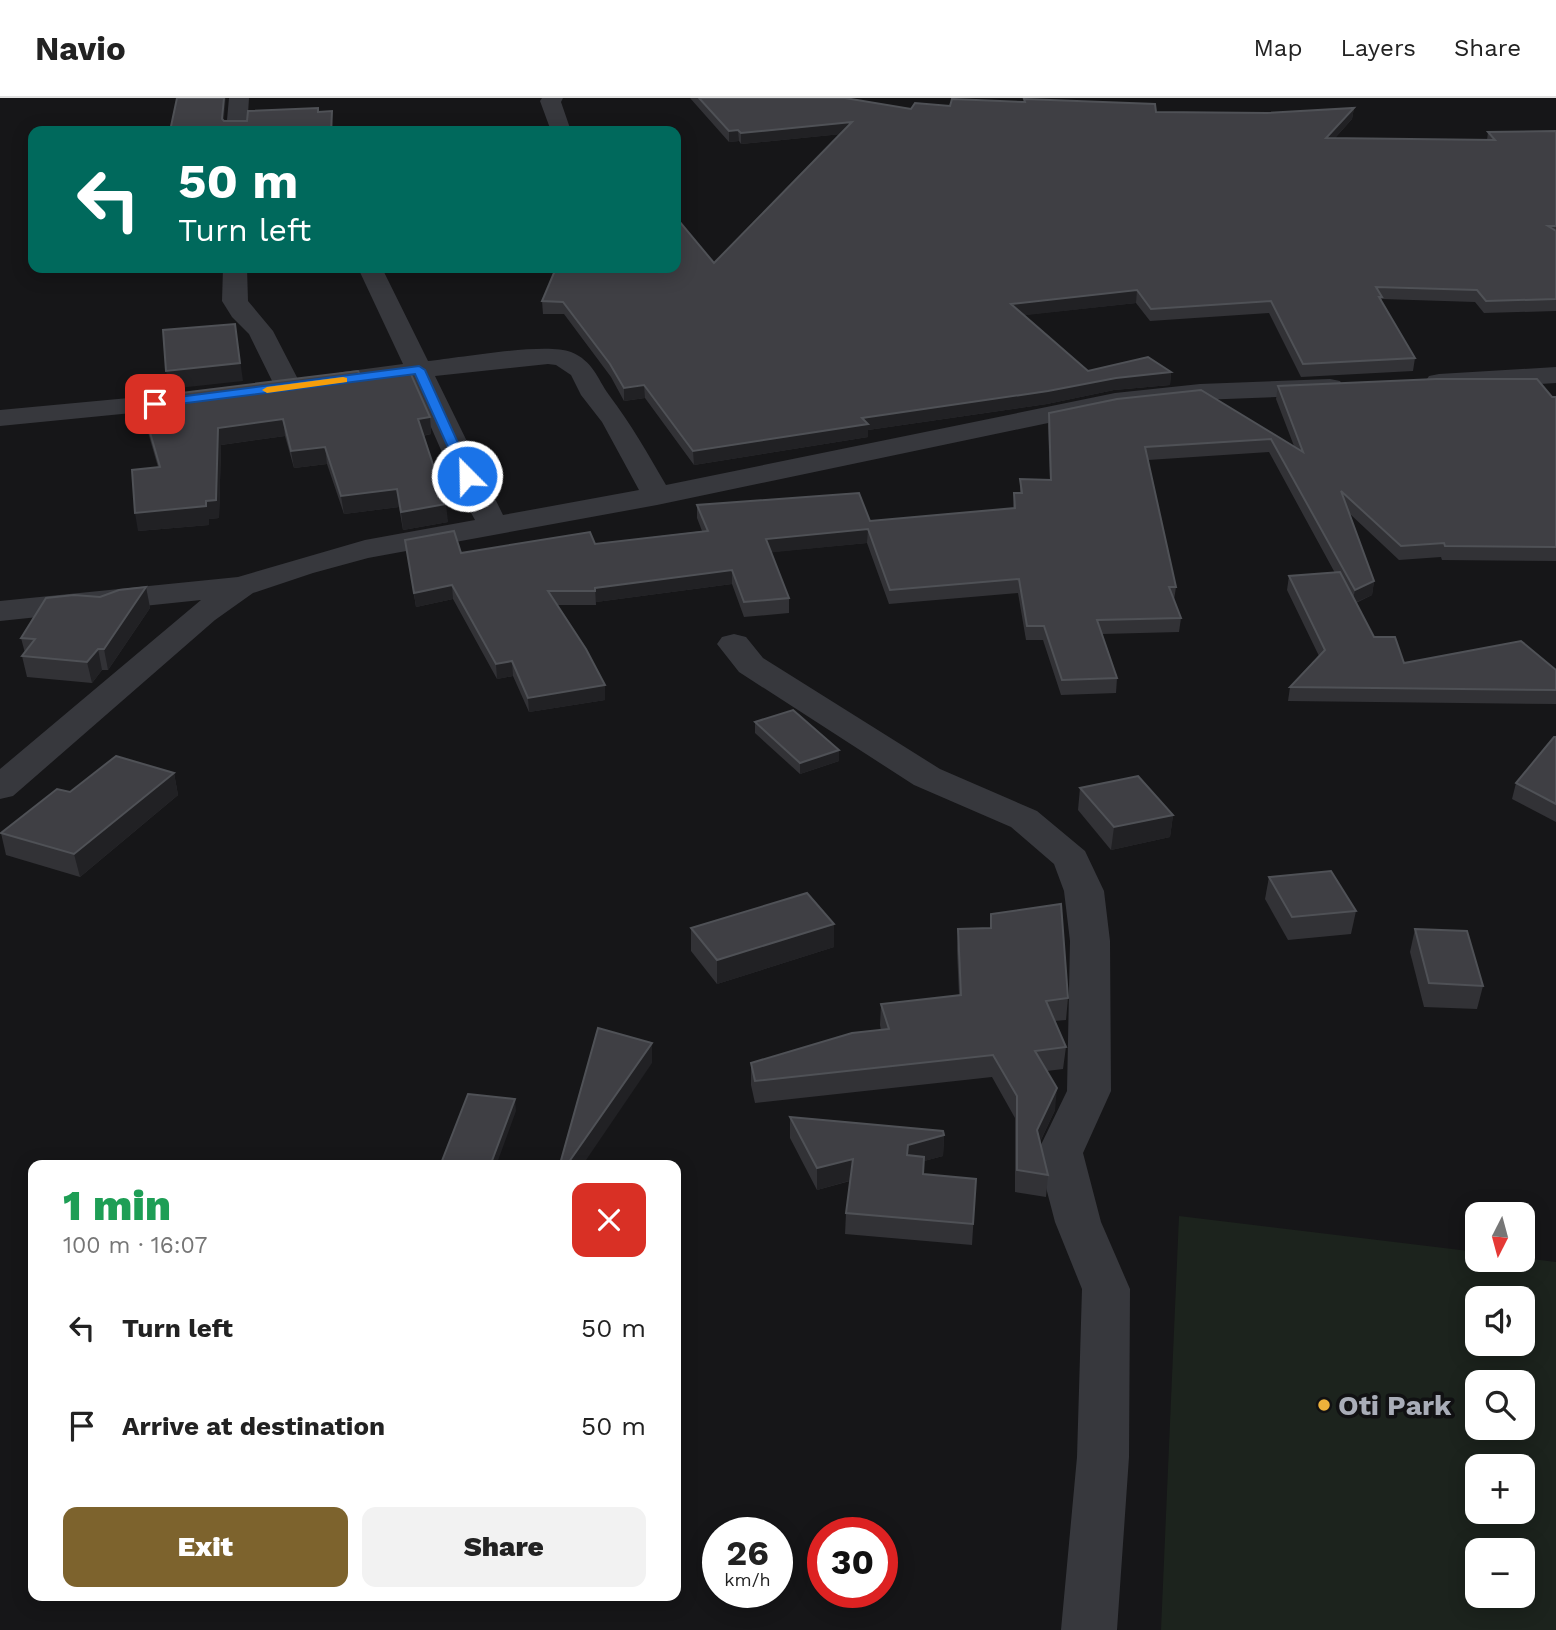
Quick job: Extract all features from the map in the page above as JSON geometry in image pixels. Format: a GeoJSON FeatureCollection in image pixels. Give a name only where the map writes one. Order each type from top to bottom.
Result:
{"type":"FeatureCollection","features":[{"type":"Feature","properties":{"kind":"street"},"geometry":{"type":"LineString","coordinates":[[237,126],[239,98]]}},
{"type":"Feature","properties":{"kind":"street"},"geometry":{"type":"LineString","coordinates":[[553,98],[550,101],[552,113],[558,126]]}},
{"type":"Feature","properties":{"kind":"street"},"geometry":{"type":"LineString","coordinates":[[235,273],[235,301],[241,312],[260,331],[288,387]]}},
{"type":"Feature","properties":{"kind":"street"},"geometry":{"type":"LineString","coordinates":[[372,273],[473,489],[493,524]]}},
{"type":"Feature","properties":{"kind":"street"},"geometry":{"type":"LineString","coordinates":[[261,391],[419,370],[548,356],[564,358],[582,370],[595,395],[615,420],[657,496]]}},
{"type":"Feature","properties":{"kind":"street"},"geometry":{"type":"LineString","coordinates":[[1409,383],[1556,375]]}},
{"type":"Feature","properties":{"kind":"street"},"geometry":{"type":"LineString","coordinates":[[0,611],[242,586],[365,549],[657,496],[1115,401],[1200,392],[1353,386]]}},
{"type":"Feature","properties":{"kind":"street"},"geometry":{"type":"LineString","coordinates":[[0,418],[220,396]]}},
{"type":"Feature","properties":{"kind":"street"},"geometry":{"type":"LineString","coordinates":[[0,789],[203,613],[242,586]]}},
{"type":"Feature","properties":{"kind":"street"},"geometry":{"type":"LineString","coordinates":[[0,600],[105,602]]}},
{"type":"Feature","properties":{"kind":"street"},"geometry":{"type":"LineString","coordinates":[[734,644],[751,665],[927,777],[1024,819],[1071,859],[1084,891],[1090,941],[1089,1091],[1060,1153],[1078,1222],[1106,1289],[1103,1457],[1089,1630]]}},
{"type":"Feature","properties":{"kind":"shaded area","name":"Oti Park"},"geometry":{"type":"Polygon","coordinates":[[[1179,1216],[1465,1251],[1465,1272],[1535,1272],[1535,1259],[1556,1262],[1556,1630],[1161,1630],[1179,1216]]]}},
{"type":"Feature","properties":{"kind":"building"},"geometry":{"type":"Polygon","coordinates":[[[177,98],[224,98],[224,121],[247,121],[248,111],[318,108],[318,112],[332,111],[331,126],[171,126],[177,98]]]}},
{"type":"Feature","properties":{"kind":"building"},"geometry":{"type":"Polygon","coordinates":[[[699,98],[845,98],[911,109],[915,103],[950,106],[952,99],[1155,104],[1156,112],[1267,113],[1354,108],[1326,138],[1495,140],[1488,132],[1556,131],[1556,226],[1548,226],[1556,231],[1556,299],[1486,301],[1477,290],[1376,287],[1382,297],[1379,297],[1415,358],[1303,364],[1271,301],[1151,309],[1137,290],[1011,304],[1088,371],[1148,357],[1171,372],[1116,378],[1048,391],[862,418],[868,424],[693,451],[644,385],[624,388],[610,364],[563,302],[542,301],[554,273],[681,273],[681,223],[714,263],[852,122],[741,133],[738,130],[729,131],[699,98]]]}},
{"type":"Feature","properties":{"kind":"building"},"geometry":{"type":"Polygon","coordinates":[[[235,324],[240,363],[166,371],[163,330],[235,324]]]}},
{"type":"Feature","properties":{"kind":"building"},"geometry":{"type":"Polygon","coordinates":[[[394,370],[396,374],[410,372],[430,417],[418,419],[446,504],[401,512],[397,489],[341,496],[325,447],[291,451],[283,419],[218,428],[216,500],[206,501],[206,506],[135,513],[132,470],[160,467],[140,398],[358,371],[360,375],[394,370]]]}},
{"type":"Feature","properties":{"kind":"building"},"geometry":{"type":"Polygon","coordinates":[[[1436,379],[1537,379],[1552,397],[1556,397],[1556,547],[1445,546],[1444,543],[1401,546],[1341,491],[1374,581],[1355,590],[1271,439],[1145,447],[1176,587],[1169,587],[1181,618],[1097,620],[1117,678],[1062,680],[1044,626],[1027,626],[1019,579],[890,590],[868,529],[766,539],[789,598],[744,602],[732,570],[595,588],[595,591],[548,591],[586,649],[605,685],[528,698],[512,661],[496,664],[452,585],[414,593],[405,540],[454,531],[461,553],[590,532],[595,544],[708,531],[697,505],[859,493],[870,521],[1015,508],[1014,493],[1022,493],[1020,479],[1051,480],[1049,413],[1117,399],[1201,390],[1303,452],[1278,386],[1436,379]]]}},
{"type":"Feature","properties":{"kind":"building"},"geometry":{"type":"Polygon","coordinates":[[[1340,572],[1374,637],[1395,637],[1404,663],[1521,641],[1556,670],[1556,690],[1290,687],[1325,650],[1289,576],[1340,572]]]}},
{"type":"Feature","properties":{"kind":"building"},"geometry":{"type":"Polygon","coordinates":[[[146,587],[104,649],[98,649],[87,662],[22,656],[35,639],[21,638],[46,598],[74,595],[100,597],[119,590],[146,587]]]}},
{"type":"Feature","properties":{"kind":"building"},"geometry":{"type":"Polygon","coordinates":[[[793,710],[839,750],[800,763],[755,722],[793,710]]]}},
{"type":"Feature","properties":{"kind":"building"},"geometry":{"type":"Polygon","coordinates":[[[1556,737],[1556,804],[1516,783],[1556,737]]]}},
{"type":"Feature","properties":{"kind":"building"},"geometry":{"type":"Polygon","coordinates":[[[116,756],[174,773],[74,854],[1,833],[57,789],[70,792],[116,756]]]}},
{"type":"Feature","properties":{"kind":"building"},"geometry":{"type":"Polygon","coordinates":[[[1138,776],[1173,815],[1114,827],[1080,788],[1138,776]]]}},
{"type":"Feature","properties":{"kind":"building"},"geometry":{"type":"Polygon","coordinates":[[[1331,871],[1356,911],[1292,917],[1269,877],[1331,871]]]}},
{"type":"Feature","properties":{"kind":"building"},"geometry":{"type":"Polygon","coordinates":[[[807,893],[834,924],[717,960],[691,928],[807,893]]]}},
{"type":"Feature","properties":{"kind":"building"},"geometry":{"type":"Polygon","coordinates":[[[1061,904],[1068,998],[1046,1001],[1066,1047],[1035,1051],[1057,1088],[1037,1130],[1048,1175],[1017,1170],[1017,1096],[993,1055],[755,1081],[751,1063],[852,1033],[889,1029],[881,1004],[961,995],[958,929],[991,928],[991,914],[1061,904]]]}},
{"type":"Feature","properties":{"kind":"building"},"geometry":{"type":"Polygon","coordinates":[[[1415,929],[1467,931],[1483,986],[1429,983],[1415,929]]]}},
{"type":"Feature","properties":{"kind":"building"},"geometry":{"type":"Polygon","coordinates":[[[598,1028],[652,1043],[570,1160],[561,1160],[598,1028]]]}},
{"type":"Feature","properties":{"kind":"building"},"geometry":{"type":"Polygon","coordinates":[[[468,1094],[515,1099],[492,1160],[442,1160],[468,1094]]]}},
{"type":"Feature","properties":{"kind":"building"},"geometry":{"type":"Polygon","coordinates":[[[790,1117],[943,1131],[944,1135],[908,1145],[907,1155],[924,1157],[923,1174],[976,1179],[973,1224],[846,1213],[853,1159],[817,1168],[790,1117]]]}},
{"type":"Feature","properties":{"kind":"slow traffic"},"geometry":{"type":"LineString","coordinates":[[267,390],[343,380]]}},
{"type":"Feature","properties":{"kind":"place","name":"Oti Park"},"geometry":{"type":"Point","coordinates":[1324,1405]}},
{"type":"Feature","properties":{"kind":"route"},"geometry":{"type":"LineString","coordinates":[[155,404],[419,370],[437,404],[467,476]]}}]}
